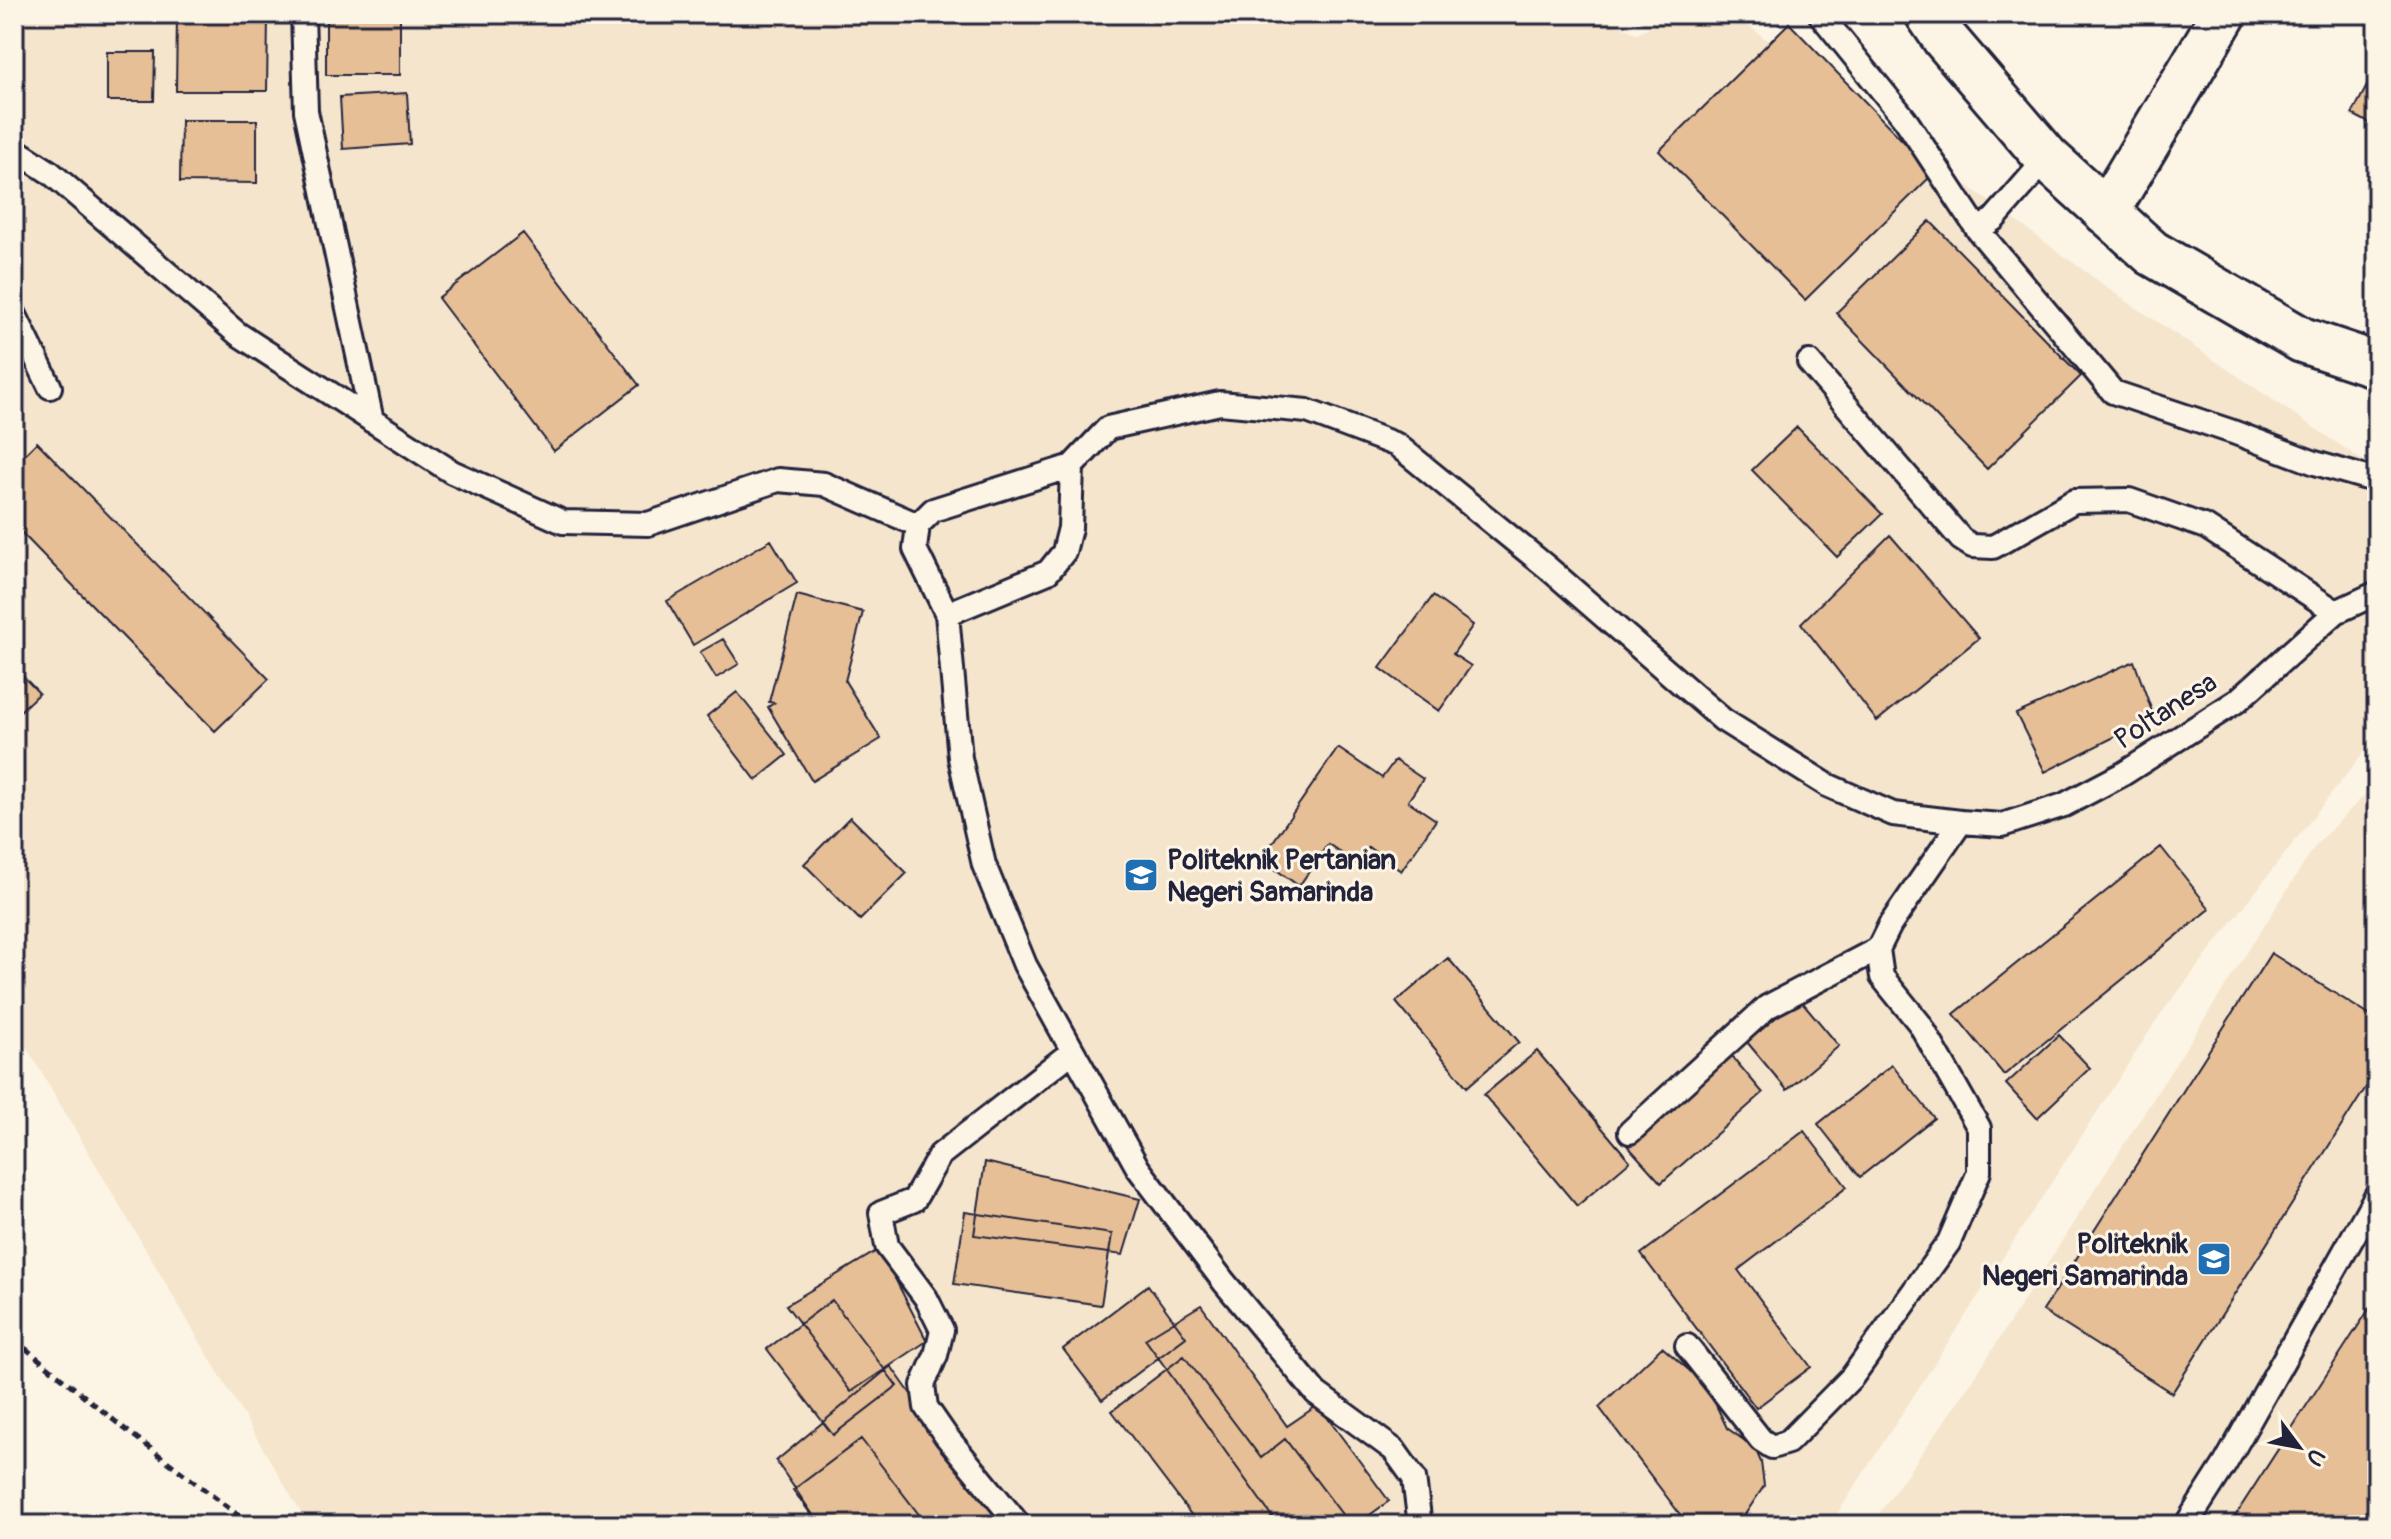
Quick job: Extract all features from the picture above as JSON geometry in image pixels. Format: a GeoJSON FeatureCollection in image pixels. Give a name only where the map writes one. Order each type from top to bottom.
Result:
{"type":"FeatureCollection","features":[{"type":"Feature","properties":{"kind":"street"},"geometry":{"type":"LineString","coordinates":[[1928,14],[1945,39],[2047,158],[2152,253],[2302,340],[2377,365]]}},
{"type":"Feature","properties":{"kind":"street"},"geometry":{"type":"LineString","coordinates":[[2106,212],[2224,14]]}},
{"type":"Feature","properties":{"kind":"lane"},"geometry":{"type":"LineString","coordinates":[[303,14],[306,111],[372,421]]}},
{"type":"Feature","properties":{"kind":"lane"},"geometry":{"type":"LineString","coordinates":[[1820,14],[1905,119],[1978,230],[2113,392],[2315,463],[2377,481]]}},
{"type":"Feature","properties":{"kind":"lane"},"geometry":{"type":"LineString","coordinates":[[14,149],[51,173],[238,334],[452,472],[563,522],[648,524],[778,480],[824,484],[918,525]]}},
{"type":"Feature","properties":{"kind":"lane"},"geometry":{"type":"LineString","coordinates":[[1978,230],[1994,219],[2047,158]]}},
{"type":"Feature","properties":{"kind":"lane"},"geometry":{"type":"LineString","coordinates":[[14,313],[50,387]]}},
{"type":"Feature","properties":{"kind":"lane"},"geometry":{"type":"LineString","coordinates":[[1809,362],[1961,539],[1972,546],[1993,547],[2074,501],[2129,500],[2206,527],[2336,612]]}},
{"type":"Feature","properties":{"kind":"lane","name":"Poltanesa"},"geometry":{"type":"LineString","coordinates":[[1072,466],[1108,428],[1220,403],[1307,411],[1397,445],[1548,568],[1723,720],[1827,785],[1893,814],[1961,822],[2002,825],[2064,805],[2123,774],[2237,701],[2336,612],[2377,593]]}},
{"type":"Feature","properties":{"kind":"lane"},"geometry":{"type":"LineString","coordinates":[[947,614],[1048,572],[1064,552],[1070,528],[1072,466],[933,510],[918,525],[915,549],[947,614],[960,758],[984,865],[1025,965],[1138,1168],[1224,1282],[1316,1393],[1394,1450],[1414,1478],[1420,1525]]}},
{"type":"Feature","properties":{"kind":"lane"},"geometry":{"type":"LineString","coordinates":[[1687,1346],[1761,1440],[1772,1447],[1788,1442],[1852,1377],[1949,1242],[1979,1172],[1979,1128],[1920,1024],[1882,977],[1878,949],[1890,925],[1961,822]]}},
{"type":"Feature","properties":{"kind":"lane"},"geometry":{"type":"LineString","coordinates":[[1630,1132],[1767,1007],[1878,949]]}},
{"type":"Feature","properties":{"kind":"lane"},"geometry":{"type":"LineString","coordinates":[[1019,1525],[926,1407],[923,1385],[936,1355],[942,1330],[926,1298],[887,1246],[881,1213],[914,1200],[940,1155],[1073,1051]]}},
{"type":"Feature","properties":{"kind":"lane"},"geometry":{"type":"LineString","coordinates":[[2186,1525],[2225,1464],[2377,1194]]}},
{"type":"Feature","properties":{"kind":"path"},"geometry":{"type":"LineString","coordinates":[[14,1339],[251,1525]]}},
{"type":"Feature","properties":{"kind":"shaded area","name":"Politeknik Pertanian Negeri Samarinda"},"geometry":{"type":"Polygon","coordinates":[[[14,14],[1597,14],[1637,34],[1673,14],[1732,14],[2119,296],[2377,470],[2377,735],[2160,1015],[1830,1525],[308,1525],[14,1026],[14,14]]]}},
{"type":"Feature","properties":{"kind":"shaded area","name":"Politeknik Negeri Samarinda"},"geometry":{"type":"Polygon","coordinates":[[[2377,782],[2377,1525],[1871,1525],[1967,1389],[2316,845],[2377,782]]]}},
{"type":"Feature","properties":{"kind":"building"},"geometry":{"type":"Polygon","coordinates":[[[326,14],[400,14],[400,75],[326,75],[326,14]]]}},
{"type":"Feature","properties":{"kind":"building"},"geometry":{"type":"Polygon","coordinates":[[[177,15],[268,16],[267,91],[176,91],[177,15]]]}},
{"type":"Feature","properties":{"kind":"building"},"geometry":{"type":"Polygon","coordinates":[[[1789,23],[1934,173],[1805,300],[1659,151],[1789,23]]]}},
{"type":"Feature","properties":{"kind":"building"},"geometry":{"type":"Polygon","coordinates":[[[107,52],[155,52],[154,101],[107,101],[107,52]]]}},
{"type":"Feature","properties":{"kind":"building"},"geometry":{"type":"Polygon","coordinates":[[[2377,67],[2377,127],[2352,114],[2377,67]]]}},
{"type":"Feature","properties":{"kind":"building"},"geometry":{"type":"Polygon","coordinates":[[[407,93],[410,144],[343,149],[340,97],[407,93]]]}},
{"type":"Feature","properties":{"kind":"building"},"geometry":{"type":"Polygon","coordinates":[[[181,120],[257,120],[257,183],[180,182],[181,120]]]}},
{"type":"Feature","properties":{"kind":"building"},"geometry":{"type":"Polygon","coordinates":[[[1930,221],[2081,376],[1987,469],[1836,313],[1930,221]]]}},
{"type":"Feature","properties":{"kind":"building"},"geometry":{"type":"Polygon","coordinates":[[[523,233],[639,385],[554,451],[438,298],[523,233]]]}},
{"type":"Feature","properties":{"kind":"building"},"geometry":{"type":"Polygon","coordinates":[[[1797,427],[1882,514],[1837,557],[1752,470],[1797,427]]]}},
{"type":"Feature","properties":{"kind":"building"},"geometry":{"type":"Polygon","coordinates":[[[37,442],[269,679],[215,731],[14,525],[14,465],[37,442]]]}},
{"type":"Feature","properties":{"kind":"building"},"geometry":{"type":"Polygon","coordinates":[[[1890,535],[1979,638],[1877,721],[1801,623],[1890,535]]]}},
{"type":"Feature","properties":{"kind":"building"},"geometry":{"type":"Polygon","coordinates":[[[771,540],[797,583],[693,645],[667,601],[771,540]]]}},
{"type":"Feature","properties":{"kind":"building"},"geometry":{"type":"Polygon","coordinates":[[[797,595],[863,612],[845,681],[881,739],[812,781],[768,707],[774,703],[769,702],[797,595]]]}},
{"type":"Feature","properties":{"kind":"building"},"geometry":{"type":"Polygon","coordinates":[[[1433,596],[1473,625],[1453,654],[1471,666],[1439,711],[1380,668],[1433,596]]]}},
{"type":"Feature","properties":{"kind":"building"},"geometry":{"type":"Polygon","coordinates":[[[723,639],[739,664],[716,678],[700,652],[723,639]]]}},
{"type":"Feature","properties":{"kind":"building"},"geometry":{"type":"Polygon","coordinates":[[[2134,661],[2154,717],[2045,772],[2016,714],[2134,661]]]}},
{"type":"Feature","properties":{"kind":"building"},"geometry":{"type":"Polygon","coordinates":[[[14,667],[39,693],[14,717],[14,667]]]}},
{"type":"Feature","properties":{"kind":"building"},"geometry":{"type":"Polygon","coordinates":[[[737,692],[787,755],[756,780],[707,716],[737,692]]]}},
{"type":"Feature","properties":{"kind":"building"},"geometry":{"type":"Polygon","coordinates":[[[1338,748],[1382,778],[1395,760],[1423,779],[1408,801],[1436,820],[1401,871],[1368,847],[1357,864],[1328,844],[1299,886],[1261,859],[1338,748]]]}},
{"type":"Feature","properties":{"kind":"building"},"geometry":{"type":"Polygon","coordinates":[[[850,817],[907,873],[860,920],[804,864],[850,817]]]}},
{"type":"Feature","properties":{"kind":"building"},"geometry":{"type":"Polygon","coordinates":[[[2161,847],[2210,909],[2004,1075],[1954,1014],[2161,847]]]}},
{"type":"Feature","properties":{"kind":"building"},"geometry":{"type":"Polygon","coordinates":[[[2271,953],[2377,1020],[2377,1070],[2172,1393],[2043,1311],[2271,953]]]}},
{"type":"Feature","properties":{"kind":"building"},"geometry":{"type":"Polygon","coordinates":[[[1448,958],[1519,1042],[1467,1087],[1396,1002],[1448,958]]]}},
{"type":"Feature","properties":{"kind":"building"},"geometry":{"type":"Polygon","coordinates":[[[1799,998],[1839,1046],[1787,1090],[1747,1042],[1799,998]]]}},
{"type":"Feature","properties":{"kind":"building"},"geometry":{"type":"Polygon","coordinates":[[[2059,1035],[2090,1068],[2037,1118],[2006,1084],[2059,1035]]]}},
{"type":"Feature","properties":{"kind":"building"},"geometry":{"type":"Polygon","coordinates":[[[1537,1051],[1630,1161],[1577,1206],[1484,1095],[1537,1051]]]}},
{"type":"Feature","properties":{"kind":"building"},"geometry":{"type":"Polygon","coordinates":[[[1729,1053],[1763,1093],[1661,1183],[1626,1144],[1729,1053]]]}},
{"type":"Feature","properties":{"kind":"building"},"geometry":{"type":"Polygon","coordinates":[[[1892,1065],[1934,1118],[1860,1177],[1818,1124],[1892,1065]]]}},
{"type":"Feature","properties":{"kind":"building"},"geometry":{"type":"Polygon","coordinates":[[[1804,1131],[1847,1187],[1738,1270],[1811,1367],[1756,1408],[1641,1254],[1804,1131]]]}},
{"type":"Feature","properties":{"kind":"building"},"geometry":{"type":"Polygon","coordinates":[[[985,1162],[1140,1199],[1123,1255],[974,1235],[985,1162]]]}},
{"type":"Feature","properties":{"kind":"building"},"geometry":{"type":"Polygon","coordinates":[[[965,1212],[1112,1234],[1101,1305],[954,1284],[965,1212]]]}},
{"type":"Feature","properties":{"kind":"building"},"geometry":{"type":"Polygon","coordinates":[[[880,1249],[927,1341],[851,1392],[786,1305],[880,1249]]]}},
{"type":"Feature","properties":{"kind":"building"},"geometry":{"type":"Polygon","coordinates":[[[1148,1285],[1186,1337],[1102,1400],[1063,1349],[1148,1285]]]}},
{"type":"Feature","properties":{"kind":"building"},"geometry":{"type":"Polygon","coordinates":[[[832,1300],[897,1386],[833,1435],[767,1349],[832,1300]]]}},
{"type":"Feature","properties":{"kind":"building"},"geometry":{"type":"Polygon","coordinates":[[[2375,1300],[2377,1525],[2229,1525],[2375,1300]]]}},
{"type":"Feature","properties":{"kind":"building"},"geometry":{"type":"Polygon","coordinates":[[[1201,1305],[1287,1426],[1318,1405],[1389,1501],[1356,1525],[1278,1525],[1145,1339],[1201,1305]]]}},
{"type":"Feature","properties":{"kind":"building"},"geometry":{"type":"Polygon","coordinates":[[[1662,1347],[1697,1377],[1727,1428],[1755,1448],[1761,1462],[1764,1486],[1738,1525],[1688,1525],[1599,1407],[1662,1347]]]}},
{"type":"Feature","properties":{"kind":"building"},"geometry":{"type":"Polygon","coordinates":[[[1184,1356],[1261,1458],[1285,1439],[1350,1525],[1199,1525],[1112,1411],[1184,1356]]]}},
{"type":"Feature","properties":{"kind":"building"},"geometry":{"type":"Polygon","coordinates":[[[891,1366],[1004,1525],[820,1525],[776,1461],[891,1366]]]}},
{"type":"Feature","properties":{"kind":"building"},"geometry":{"type":"Polygon","coordinates":[[[861,1439],[927,1525],[819,1525],[793,1490],[861,1439]]]}},
{"type":"Feature","properties":{"kind":"place","name":"Politeknik Pertanian Negeri Samarinda"},"geometry":{"type":"Point","coordinates":[1141,875]}},
{"type":"Feature","properties":{"kind":"place","name":"Politeknik Negeri Samarinda"},"geometry":{"type":"Point","coordinates":[2214,1259]}}]}
